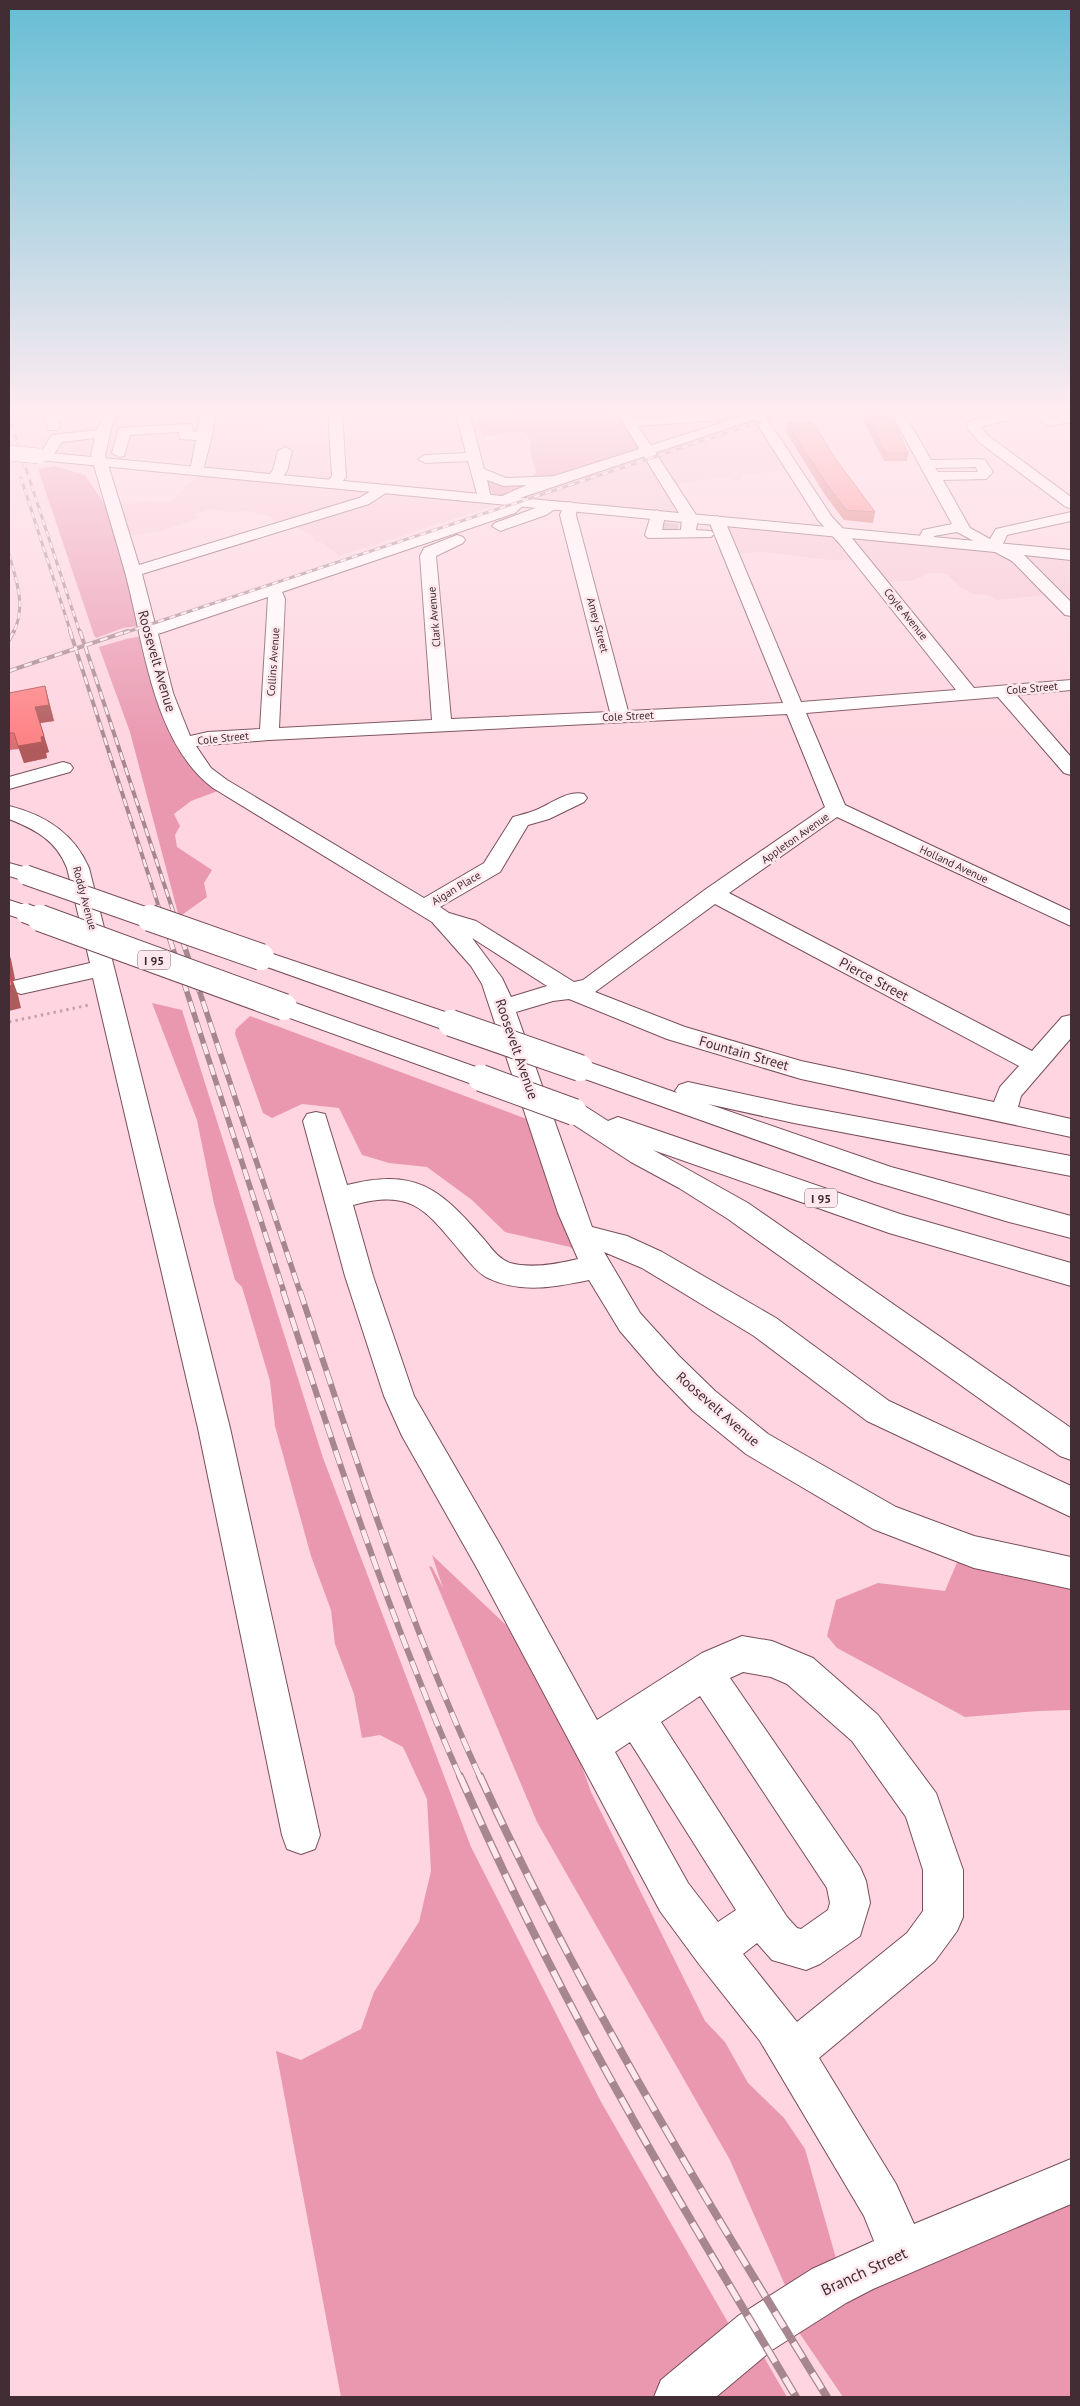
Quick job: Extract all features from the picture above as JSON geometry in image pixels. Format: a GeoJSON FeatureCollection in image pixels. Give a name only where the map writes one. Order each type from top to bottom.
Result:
{"type":"FeatureCollection","features":[{"type":"Feature","properties":{"kind":"main road","name":"Roosevelt Avenue"},"geometry":{"type":"LineString","coordinates":[[119,523],[164,693],[184,743],[198,765],[220,784],[432,912],[479,961],[494,982],[572,1213],[596,1267],[630,1322],[668,1365],[704,1401],[757,1444],[885,1518],[974,1552],[1071,1573]]}},
{"type":"Feature","properties":{"kind":"main road"},"geometry":{"type":"LineString","coordinates":[[133,572],[292,523]]}},
{"type":"Feature","properties":{"kind":"main road"},"geometry":{"type":"LineString","coordinates":[[146,625],[438,523]]}},
{"type":"Feature","properties":{"kind":"main road"},"geometry":{"type":"LineString","coordinates":[[146,625],[272,591],[471,523]]}},
{"type":"Feature","properties":{"kind":"main road","name":"Clark Avenue"},"geometry":{"type":"LineString","coordinates":[[442,725],[428,556],[430,551],[437,547],[507,523]]}},
{"type":"Feature","properties":{"kind":"main road","name":"Amey Street"},"geometry":{"type":"LineString","coordinates":[[570,523],[620,716]]}},
{"type":"Feature","properties":{"kind":"main road"},"geometry":{"type":"LineString","coordinates":[[654,523],[673,527],[839,533],[1071,555]]}},
{"type":"Feature","properties":{"kind":"main road","name":"Coyle Avenue"},"geometry":{"type":"LineString","coordinates":[[829,523],[969,694]]}},
{"type":"Feature","properties":{"kind":"main road"},"geometry":{"type":"LineString","coordinates":[[959,523],[964,531],[1018,558],[1071,611]]}},
{"type":"Feature","properties":{"kind":"main road"},"geometry":{"type":"LineString","coordinates":[[994,547],[1001,532],[1042,523]]}},
{"type":"Feature","properties":{"kind":"main road","name":"Appleton Avenue"},"geometry":{"type":"LineString","coordinates":[[503,1008],[550,993],[571,991],[591,985],[714,894],[836,809],[719,528]]}},
{"type":"Feature","properties":{"kind":"main road"},"geometry":{"type":"LineString","coordinates":[[925,541],[928,533],[962,528]]}},
{"type":"Feature","properties":{"kind":"main road","name":"Collins Avenue"},"geometry":{"type":"LineString","coordinates":[[269,734],[277,599],[272,591]]}},
{"type":"Feature","properties":{"kind":"main road","name":"Cole Street"},"geometry":{"type":"LineString","coordinates":[[184,743],[208,738],[269,734],[795,708],[1071,685]]}},
{"type":"Feature","properties":{"kind":"main road"},"geometry":{"type":"LineString","coordinates":[[1003,691],[1071,769]]}},
{"type":"Feature","properties":{"kind":"main road"},"geometry":{"type":"LineString","coordinates":[[9,783],[63,768]]}},
{"type":"Feature","properties":{"kind":"main road","name":"Aigan Place"},"geometry":{"type":"LineString","coordinates":[[432,912],[492,867],[520,821],[542,815],[577,798]]}},
{"type":"Feature","properties":{"kind":"main road","name":"Holland Avenue"},"geometry":{"type":"LineString","coordinates":[[836,809],[1071,919]]}},
{"type":"Feature","properties":{"kind":"main road","name":"Roddy Avenue"},"geometry":{"type":"LineString","coordinates":[[9,812],[51,831],[71,850],[78,868],[214,1428],[301,1835]]}},
{"type":"Feature","properties":{"kind":"main road"},"geometry":{"type":"LineString","coordinates":[[17,872],[887,1175],[980,1203],[1071,1227]]}},
{"type":"Feature","properties":{"kind":"main road","name":"Pierce Street"},"geometry":{"type":"LineString","coordinates":[[714,894],[1034,1063]]}},
{"type":"Feature","properties":{"kind":"main road","name":"I 95"},"geometry":{"type":"LineString","coordinates":[[17,910],[574,1112],[888,1220],[984,1250],[1071,1274]]}},
{"type":"Feature","properties":{"kind":"main road","name":"Fountain Street"},"geometry":{"type":"LineString","coordinates":[[432,912],[468,926],[571,991],[644,1022],[801,1070],[1071,1128]]}},
{"type":"Feature","properties":{"kind":"main road"},"geometry":{"type":"LineString","coordinates":[[21,986],[108,986]]}},
{"type":"Feature","properties":{"kind":"main road"},"geometry":{"type":"LineString","coordinates":[[1003,1114],[1009,1093],[1071,1023]]}},
{"type":"Feature","properties":{"kind":"main road"},"geometry":{"type":"LineString","coordinates":[[580,1068],[794,1114],[1071,1166]]}},
{"type":"Feature","properties":{"kind":"main road"},"geometry":{"type":"LineString","coordinates":[[574,1112],[640,1155],[681,1176],[738,1211],[1071,1446]]}},
{"type":"Feature","properties":{"kind":"main road"},"geometry":{"type":"LineString","coordinates":[[316,1121],[359,1276],[392,1378],[406,1411],[490,1559],[590,1746],[674,1897],[713,1950],[775,2026],[872,2184],[903,2253]]}},
{"type":"Feature","properties":{"kind":"main road"},"geometry":{"type":"LineString","coordinates":[[338,1198],[380,1188],[395,1187],[422,1194],[441,1209],[488,1262],[497,1270],[510,1274],[541,1276],[596,1267]]}},
{"type":"Feature","properties":{"kind":"main road"},"geometry":{"type":"LineString","coordinates":[[582,1236],[617,1244],[652,1260],[766,1327],[878,1411],[1036,1483],[1071,1502]]}},
{"type":"Feature","properties":{"kind":"main road"},"geometry":{"type":"LineString","coordinates":[[590,1746],[706,1672],[742,1654],[772,1659],[800,1671],[865,1728],[922,1808],[943,1870],[943,1917],[921,1947],[792,2053]]}},
{"type":"Feature","properties":{"kind":"main road"},"geometry":{"type":"LineString","coordinates":[[636,1716],[763,1915],[786,1946],[806,1950],[846,1922],[850,1903],[846,1881],[706,1672]]}},
{"type":"Feature","properties":{"kind":"main road"},"geometry":{"type":"LineString","coordinates":[[713,1950],[763,1915]]}},
{"type":"Feature","properties":{"kind":"main road","name":"Branch Street"},"geometry":{"type":"LineString","coordinates":[[678,2397],[755,2334],[829,2286],[1071,2181]]}},
{"type":"Feature","properties":{"kind":"path"},"geometry":{"type":"LineString","coordinates":[[9,1022],[73,1007],[108,986]]}},
{"type":"Feature","properties":{"kind":"shaded area"},"geometry":{"type":"Polygon","coordinates":[[[56,523],[117,523],[126,536],[147,625],[123,628],[96,638],[56,523]]]}},
{"type":"Feature","properties":{"kind":"shaded area"},"geometry":{"type":"Polygon","coordinates":[[[122,523],[184,523],[160,531],[126,536],[122,523]]]}},
{"type":"Feature","properties":{"kind":"shaded area"},"geometry":{"type":"Polygon","coordinates":[[[279,523],[440,523],[339,556],[323,543],[316,543],[312,536],[294,525],[284,527],[279,523]]]}},
{"type":"Feature","properties":{"kind":"shaded area"},"geometry":{"type":"Polygon","coordinates":[[[725,523],[748,523],[1071,554],[1071,607],[1057,594],[997,600],[988,595],[973,594],[958,585],[948,575],[942,573],[930,573],[914,580],[887,582],[863,559],[831,560],[761,552],[735,554],[725,523]]]}},
{"type":"Feature","properties":{"kind":"shaded area"},"geometry":{"type":"Polygon","coordinates":[[[153,634],[190,739],[210,768],[231,786],[191,801],[174,814],[180,826],[175,835],[177,847],[212,870],[204,883],[207,897],[179,917],[130,732],[99,647],[153,634]]]}},
{"type":"Feature","properties":{"kind":"shaded area"},"geometry":{"type":"Polygon","coordinates":[[[152,1003],[182,1010],[323,1458],[471,1847],[600,2100],[738,2340],[750,2333],[787,2397],[341,2397],[276,2051],[301,2060],[361,2029],[374,1992],[419,1922],[431,1871],[427,1799],[403,1747],[380,1735],[362,1738],[354,1694],[335,1644],[331,1610],[311,1556],[275,1426],[270,1381],[242,1287],[235,1280],[214,1204],[197,1120],[152,1003]]]}},
{"type":"Feature","properties":{"kind":"shaded area"},"geometry":{"type":"Polygon","coordinates":[[[250,1016],[532,1121],[613,1274],[570,1247],[505,1232],[472,1200],[427,1167],[389,1163],[362,1155],[339,1108],[302,1104],[272,1118],[263,1113],[235,1034],[236,1029],[250,1016]]]}},
{"type":"Feature","properties":{"kind":"shaded area"},"geometry":{"type":"Polygon","coordinates":[[[966,1541],[1071,1563],[1071,1710],[965,1717],[837,1648],[827,1636],[836,1600],[878,1583],[945,1591],[966,1541]]]}},
{"type":"Feature","properties":{"kind":"shaded area"},"geometry":{"type":"Polygon","coordinates":[[[432,1555],[506,1625],[532,1664],[572,1738],[591,1792],[705,2021],[725,2042],[748,2083],[784,2118],[805,2149],[839,2269],[891,2244],[1071,2173],[1071,2397],[843,2397],[783,2309],[788,2292],[730,2160],[537,1822],[429,1566],[432,1567],[443,1588],[432,1555]]]}},
{"type":"Feature","properties":{"kind":"building"},"geometry":{"type":"Polygon","coordinates":[[[45,686],[49,705],[35,707],[44,736],[41,737],[42,742],[18,746],[14,733],[9,733],[9,693],[45,686]]]}},
{"type":"Feature","properties":{"kind":"building"},"geometry":{"type":"Polygon","coordinates":[[[9,972],[12,985],[9,986],[9,972]]]}},
{"type":"Feature","properties":{"kind":"tunnel"},"geometry":{"type":"LineString","coordinates":[[663,530],[679,531]]}},
{"type":"Feature","properties":{"kind":"railway"},"geometry":{"type":"LineString","coordinates":[[36,523],[71,633]]}},
{"type":"Feature","properties":{"kind":"railway"},"geometry":{"type":"LineString","coordinates":[[44,523],[80,633]]}},
{"type":"Feature","properties":{"kind":"railway"},"geometry":{"type":"LineString","coordinates":[[124,633],[455,523]]}},
{"type":"Feature","properties":{"kind":"railway"},"geometry":{"type":"LineString","coordinates":[[9,554],[17,583],[20,604],[13,632]]}},
{"type":"Feature","properties":{"kind":"railway"},"geometry":{"type":"LineString","coordinates":[[70,631],[76,649]]}},
{"type":"Feature","properties":{"kind":"railway"},"geometry":{"type":"LineString","coordinates":[[80,631],[85,646]]}},
{"type":"Feature","properties":{"kind":"railway"},"geometry":{"type":"LineString","coordinates":[[85,646],[128,631]]}},
{"type":"Feature","properties":{"kind":"railway"},"geometry":{"type":"LineString","coordinates":[[9,640],[13,632]]}},
{"type":"Feature","properties":{"kind":"railway"},"geometry":{"type":"LineString","coordinates":[[76,649],[85,646]]}},
{"type":"Feature","properties":{"kind":"railway"},"geometry":{"type":"LineString","coordinates":[[85,646],[176,920]]}},
{"type":"Feature","properties":{"kind":"railway"},"geometry":{"type":"LineString","coordinates":[[9,671],[76,649]]}},
{"type":"Feature","properties":{"kind":"railway"},"geometry":{"type":"LineString","coordinates":[[76,649],[163,920]]}},
{"type":"Feature","properties":{"kind":"railway"},"geometry":{"type":"LineString","coordinates":[[163,918],[284,1292]]}},
{"type":"Feature","properties":{"kind":"railway"},"geometry":{"type":"LineString","coordinates":[[175,918],[300,1292]]}},
{"type":"Feature","properties":{"kind":"railway"},"geometry":{"type":"LineString","coordinates":[[283,1291],[323,1414],[387,1597],[434,1717],[460,1777]]}},
{"type":"Feature","properties":{"kind":"railway"},"geometry":{"type":"LineString","coordinates":[[300,1291],[383,1537],[429,1658],[480,1777]]}},
{"type":"Feature","properties":{"kind":"railway"},"geometry":{"type":"LineString","coordinates":[[460,1776],[521,1908],[588,2038],[674,2192],[796,2397]]}},
{"type":"Feature","properties":{"kind":"railway"},"geometry":{"type":"LineString","coordinates":[[480,1776],[558,1936],[600,2014],[688,2168],[827,2397]]}}]}
